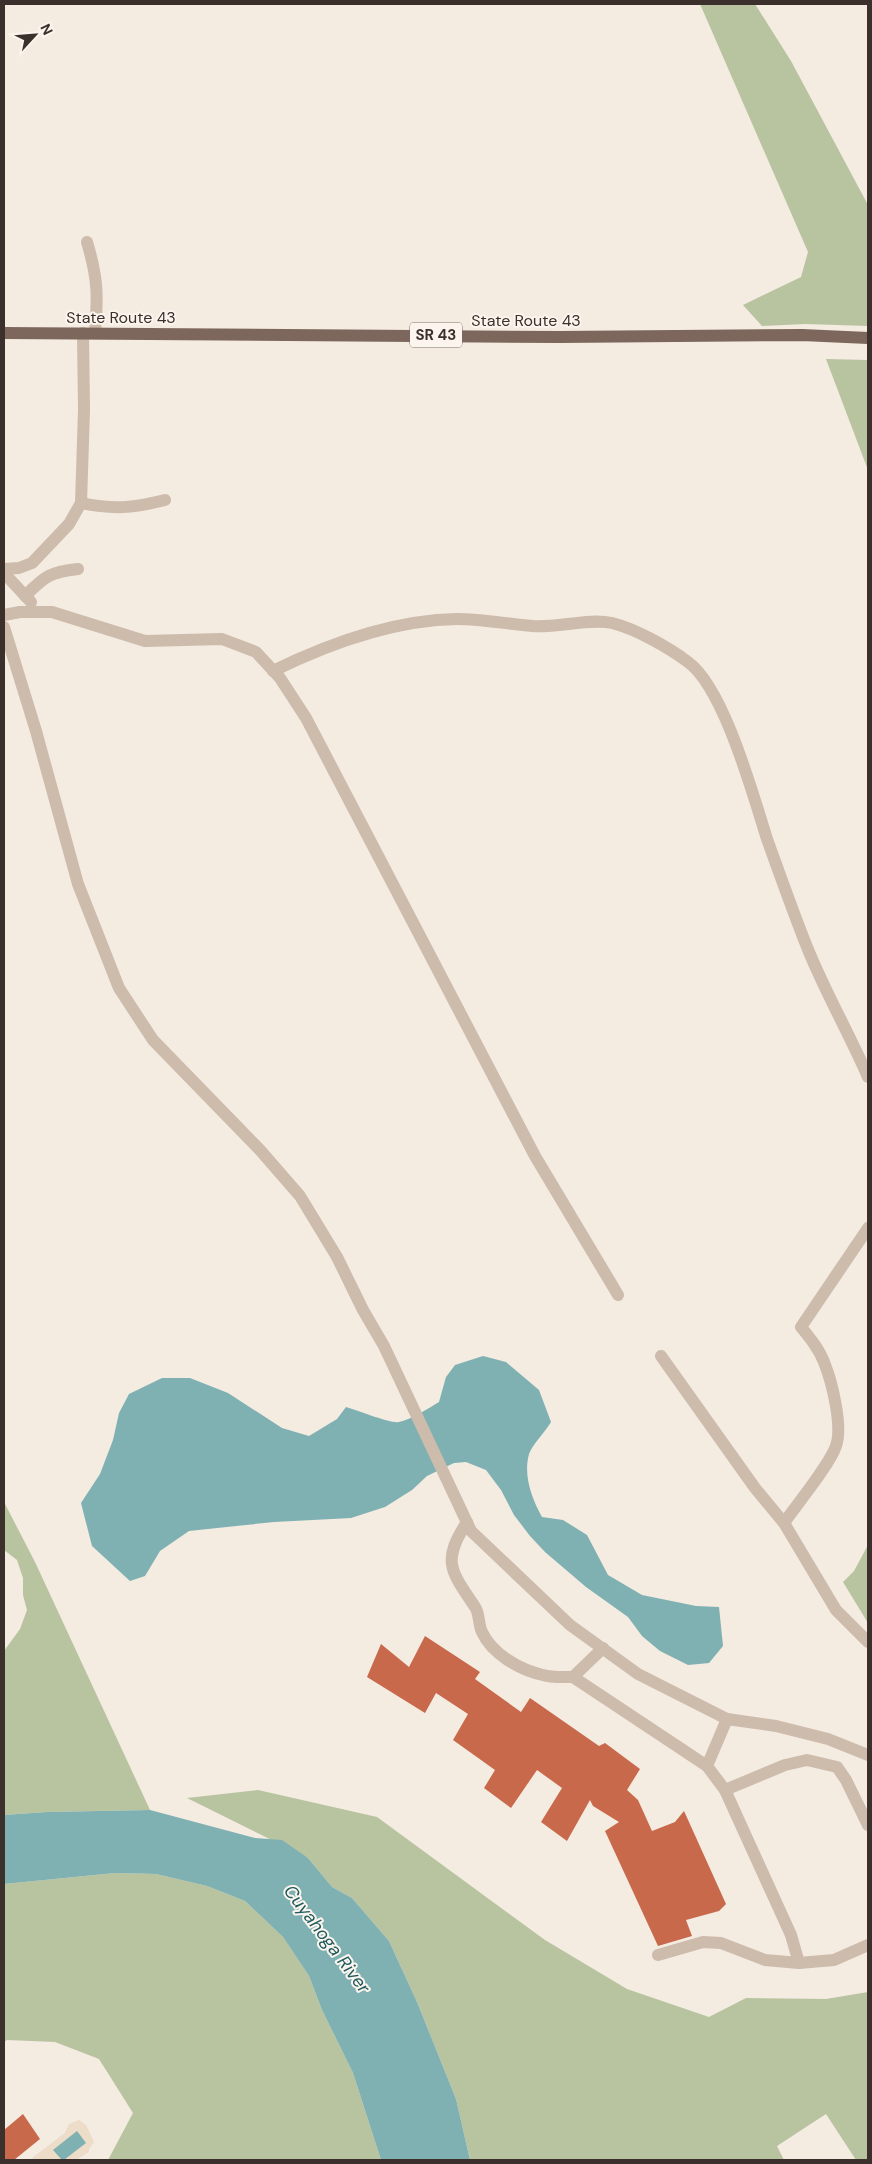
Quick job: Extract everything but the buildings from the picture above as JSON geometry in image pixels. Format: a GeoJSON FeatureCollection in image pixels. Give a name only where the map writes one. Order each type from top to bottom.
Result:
{"type":"FeatureCollection","features":[{"type":"Feature","properties":{"kind":"main road","name":"State Route 43"},"geometry":{"type":"LineString","coordinates":[[4,333],[553,336],[802,335],[868,338]]}},
{"type":"Feature","properties":{"kind":"lane"},"geometry":{"type":"LineString","coordinates":[[4,568],[19,568],[32,563],[69,524],[81,503],[89,333],[98,295],[96,272],[88,242]]}},
{"type":"Feature","properties":{"kind":"lane"},"geometry":{"type":"LineString","coordinates":[[81,503],[103,508],[134,507],[165,500]]}},
{"type":"Feature","properties":{"kind":"lane"},"geometry":{"type":"LineString","coordinates":[[25,596],[42,580],[55,572],[78,569]]}},
{"type":"Feature","properties":{"kind":"lane"},"geometry":{"type":"LineString","coordinates":[[4,573],[38,611]]}},
{"type":"Feature","properties":{"kind":"lane"},"geometry":{"type":"LineString","coordinates":[[4,615],[38,611],[52,612],[145,641],[222,639],[256,652],[274,671],[306,718],[536,1156],[618,1295]]}},
{"type":"Feature","properties":{"kind":"lane"},"geometry":{"type":"LineString","coordinates":[[274,671],[309,653],[357,637],[418,622],[458,619],[543,627],[572,623],[611,623],[656,642],[690,663],[705,680],[733,739],[746,770],[780,874],[808,950],[868,1077]]}},
{"type":"Feature","properties":{"kind":"lane"},"geometry":{"type":"LineString","coordinates":[[4,627],[36,732],[78,884],[119,988],[153,1040],[260,1150],[300,1196],[337,1257],[384,1346],[472,1531],[570,1625],[638,1674],[727,1719],[776,1726],[828,1739],[868,1755]]}},
{"type":"Feature","properties":{"kind":"lane"},"geometry":{"type":"LineString","coordinates":[[784,1523],[827,1462],[836,1445],[838,1422],[825,1363],[816,1346],[800,1327],[868,1228]]}},
{"type":"Feature","properties":{"kind":"lane"},"geometry":{"type":"LineString","coordinates":[[662,1356],[755,1488],[784,1523],[836,1610],[868,1642]]}},
{"type":"Feature","properties":{"kind":"lane"},"geometry":{"type":"LineString","coordinates":[[467,1522],[456,1538],[450,1559],[460,1586],[476,1609],[482,1632],[494,1649],[523,1669],[544,1676],[573,1678],[706,1766],[725,1790],[791,1935],[799,1963]]}},
{"type":"Feature","properties":{"kind":"lane"},"geometry":{"type":"LineString","coordinates":[[573,1678],[603,1648]]}},
{"type":"Feature","properties":{"kind":"lane"},"geometry":{"type":"LineString","coordinates":[[706,1766],[727,1719]]}},
{"type":"Feature","properties":{"kind":"lane"},"geometry":{"type":"LineString","coordinates":[[725,1790],[785,1765],[807,1760],[837,1767],[846,1780],[868,1825]]}},
{"type":"Feature","properties":{"kind":"lane"},"geometry":{"type":"LineString","coordinates":[[658,1955],[703,1942],[721,1943],[765,1960],[799,1963],[834,1960],[868,1945]]}},
{"type":"Feature","properties":{"kind":"green space"},"geometry":{"type":"Polygon","coordinates":[[[700,4],[755,4],[791,61],[868,205],[868,326],[805,324],[762,326],[743,305],[801,277],[808,252],[700,4]]]}},
{"type":"Feature","properties":{"kind":"green space"},"geometry":{"type":"Polygon","coordinates":[[[826,359],[868,360],[868,470],[826,359]]]}},
{"type":"Feature","properties":{"kind":"green space"},"geometry":{"type":"Polygon","coordinates":[[[4,1502],[35,1562],[150,1810],[47,1812],[4,1815],[4,1651],[20,1629],[27,1610],[23,1595],[23,1578],[17,1560],[4,1550],[4,1502]]]}},
{"type":"Feature","properties":{"kind":"green space"},"geometry":{"type":"Polygon","coordinates":[[[868,1545],[868,1623],[843,1582],[854,1571],[868,1545]]]}},
{"type":"Feature","properties":{"kind":"green space"},"geometry":{"type":"Polygon","coordinates":[[[258,1790],[377,1817],[545,1940],[627,1989],[709,2017],[746,1998],[826,1999],[868,1992],[868,2160],[856,2160],[826,2114],[777,2146],[784,2160],[470,2160],[456,2099],[417,2002],[389,1941],[352,1898],[332,1887],[308,1858],[187,1798],[258,1790]]]}},
{"type":"Feature","properties":{"kind":"green space"},"geometry":{"type":"Polygon","coordinates":[[[115,1873],[156,1874],[207,1886],[245,1901],[283,1937],[309,1976],[322,2010],[353,2073],[381,2160],[108,2160],[133,2113],[99,2059],[55,2042],[7,2040],[4,2042],[4,1884],[115,1873]]]}},
{"type":"Feature","properties":{"kind":"shaded area"},"geometry":{"type":"Polygon","coordinates":[[[79,2120],[86,2125],[94,2142],[89,2152],[76,2160],[64,2160],[86,2143],[54,2150],[62,2160],[33,2160],[32,2158],[65,2133],[69,2124],[79,2120]]]}},
{"type":"Feature","properties":{"kind":"water"},"geometry":{"type":"Polygon","coordinates":[[[483,1356],[506,1362],[539,1390],[551,1422],[531,1450],[527,1462],[530,1487],[542,1517],[563,1520],[587,1535],[608,1575],[642,1595],[696,1606],[719,1607],[723,1646],[709,1663],[688,1665],[660,1651],[642,1636],[628,1617],[586,1587],[545,1552],[514,1515],[501,1490],[486,1470],[466,1462],[454,1463],[427,1476],[412,1490],[385,1507],[351,1518],[274,1522],[189,1531],[160,1551],[145,1576],[130,1581],[92,1546],[81,1503],[100,1474],[113,1440],[119,1413],[129,1394],[162,1378],[190,1378],[228,1393],[282,1428],[309,1436],[337,1419],[346,1407],[395,1422],[420,1414],[439,1402],[446,1377],[455,1365],[483,1356]]]}},
{"type":"Feature","properties":{"kind":"water","name":"Cuyahoga River"},"geometry":{"type":"Polygon","coordinates":[[[150,1810],[255,1838],[282,1840],[308,1858],[332,1887],[352,1898],[389,1941],[417,2002],[456,2099],[470,2160],[381,2160],[353,2073],[322,2010],[309,1976],[283,1937],[245,1901],[207,1886],[156,1874],[115,1873],[4,1884],[4,1815],[47,1812],[150,1810]]]}},
{"type":"Feature","properties":{"kind":"water"},"geometry":{"type":"Polygon","coordinates":[[[77,2131],[86,2143],[62,2160],[53,2150],[77,2131]]]}}]}
